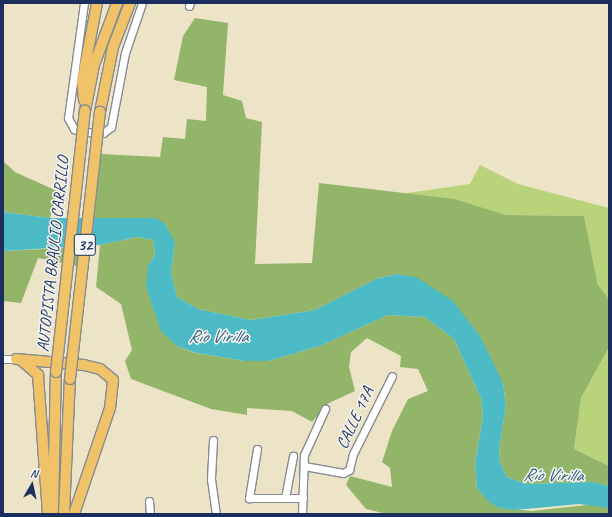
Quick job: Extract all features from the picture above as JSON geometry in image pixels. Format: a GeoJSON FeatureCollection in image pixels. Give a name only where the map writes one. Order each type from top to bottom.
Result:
{"type":"FeatureCollection","features":[{"type":"Feature","properties":{"kind":"highway"},"geometry":{"type":"LineString","coordinates":[[85,111],[82,82],[97,3]]}},
{"type":"Feature","properties":{"kind":"highway","name":"AUTOPISTA BRAULIO CARRILLO"},"geometry":{"type":"LineString","coordinates":[[52,514],[56,372],[85,111],[94,65],[117,3]]}},
{"type":"Feature","properties":{"kind":"highway","name":"AUTOPISTA BRAULIO CARRILLO"},"geometry":{"type":"LineString","coordinates":[[64,514],[70,379],[100,112],[113,47],[130,3]]}},
{"type":"Feature","properties":{"kind":"highway"},"geometry":{"type":"LineString","coordinates":[[16,358],[61,362],[100,369],[113,380],[114,390],[74,514]]}},
{"type":"Feature","properties":{"kind":"highway"},"geometry":{"type":"LineString","coordinates":[[16,358],[29,364],[38,375],[48,514]]}},
{"type":"Feature","properties":{"kind":"highway"},"geometry":{"type":"LineString","coordinates":[[38,375],[52,364],[61,362]]}},
{"type":"Feature","properties":{"kind":"street"},"geometry":{"type":"LineString","coordinates":[[84,3],[68,118],[74,129],[93,133],[103,133],[111,126],[125,53],[142,3]]}},
{"type":"Feature","properties":{"kind":"street"},"geometry":{"type":"LineString","coordinates":[[3,359],[16,358]]}},
{"type":"Feature","properties":{"kind":"street","name":"CALLE 17A"},"geometry":{"type":"LineString","coordinates":[[304,466],[346,472],[392,376]]}},
{"type":"Feature","properties":{"kind":"street"},"geometry":{"type":"LineString","coordinates":[[302,514],[306,451],[325,409]]}},
{"type":"Feature","properties":{"kind":"street"},"geometry":{"type":"LineString","coordinates":[[212,440],[211,479],[216,514]]}},
{"type":"Feature","properties":{"kind":"street"},"geometry":{"type":"LineString","coordinates":[[257,449],[249,498],[303,498]]}},
{"type":"Feature","properties":{"kind":"street"},"geometry":{"type":"LineString","coordinates":[[285,498],[293,456]]}},
{"type":"Feature","properties":{"kind":"street"},"geometry":{"type":"LineString","coordinates":[[149,501],[150,514]]}},
{"type":"Feature","properties":{"kind":"green space"},"geometry":{"type":"Polygon","coordinates":[[[195,18],[228,23],[223,95],[242,101],[246,118],[262,122],[255,264],[312,263],[319,183],[455,199],[506,215],[584,216],[598,285],[609,299],[609,347],[581,398],[574,449],[609,466],[609,486],[592,482],[526,484],[507,477],[500,463],[499,449],[506,406],[503,383],[396,274],[376,279],[315,310],[251,320],[198,309],[177,297],[171,273],[175,242],[115,218],[94,218],[101,154],[160,157],[163,137],[185,139],[187,119],[206,121],[207,87],[174,80],[183,36],[195,18]]]}},
{"type":"Feature","properties":{"kind":"green space"},"geometry":{"type":"Polygon","coordinates":[[[3,161],[15,172],[57,191],[50,218],[3,212],[3,161]]]}},
{"type":"Feature","properties":{"kind":"green space"},"geometry":{"type":"Polygon","coordinates":[[[480,165],[518,184],[609,208],[609,299],[598,285],[584,216],[506,215],[455,199],[401,194],[470,184],[480,165]]]}},
{"type":"Feature","properties":{"kind":"green space"},"geometry":{"type":"Polygon","coordinates":[[[137,237],[153,240],[155,255],[148,265],[177,346],[195,353],[245,361],[268,361],[320,346],[388,315],[425,317],[454,339],[481,398],[483,417],[475,464],[477,488],[499,508],[532,511],[595,504],[609,508],[609,514],[387,514],[366,509],[346,485],[350,476],[392,487],[390,468],[382,462],[392,431],[408,399],[428,391],[418,369],[400,367],[401,356],[367,338],[351,352],[349,367],[355,391],[329,403],[312,422],[292,411],[247,408],[247,415],[211,409],[131,379],[125,361],[132,350],[121,304],[96,287],[100,245],[137,237]]]}},
{"type":"Feature","properties":{"kind":"green space"},"geometry":{"type":"Polygon","coordinates":[[[85,247],[82,267],[38,258],[21,303],[3,301],[3,251],[85,247]]]}},
{"type":"Feature","properties":{"kind":"green space"},"geometry":{"type":"Polygon","coordinates":[[[609,347],[609,466],[574,449],[581,398],[609,347]]]}},
{"type":"Feature","properties":{"kind":"water","name":"Río Virilla"},"geometry":{"type":"Polygon","coordinates":[[[3,212],[50,218],[155,218],[164,223],[175,242],[171,273],[177,297],[198,309],[251,320],[315,310],[376,279],[396,274],[416,277],[453,301],[480,336],[503,383],[506,406],[499,449],[500,463],[507,477],[526,484],[593,482],[609,486],[609,508],[579,504],[515,510],[499,508],[488,501],[477,488],[475,464],[483,417],[481,398],[454,339],[425,317],[388,315],[320,346],[268,361],[245,361],[196,353],[177,346],[161,331],[146,287],[148,265],[155,255],[153,240],[137,237],[100,245],[3,251],[3,212]]]}}]}
